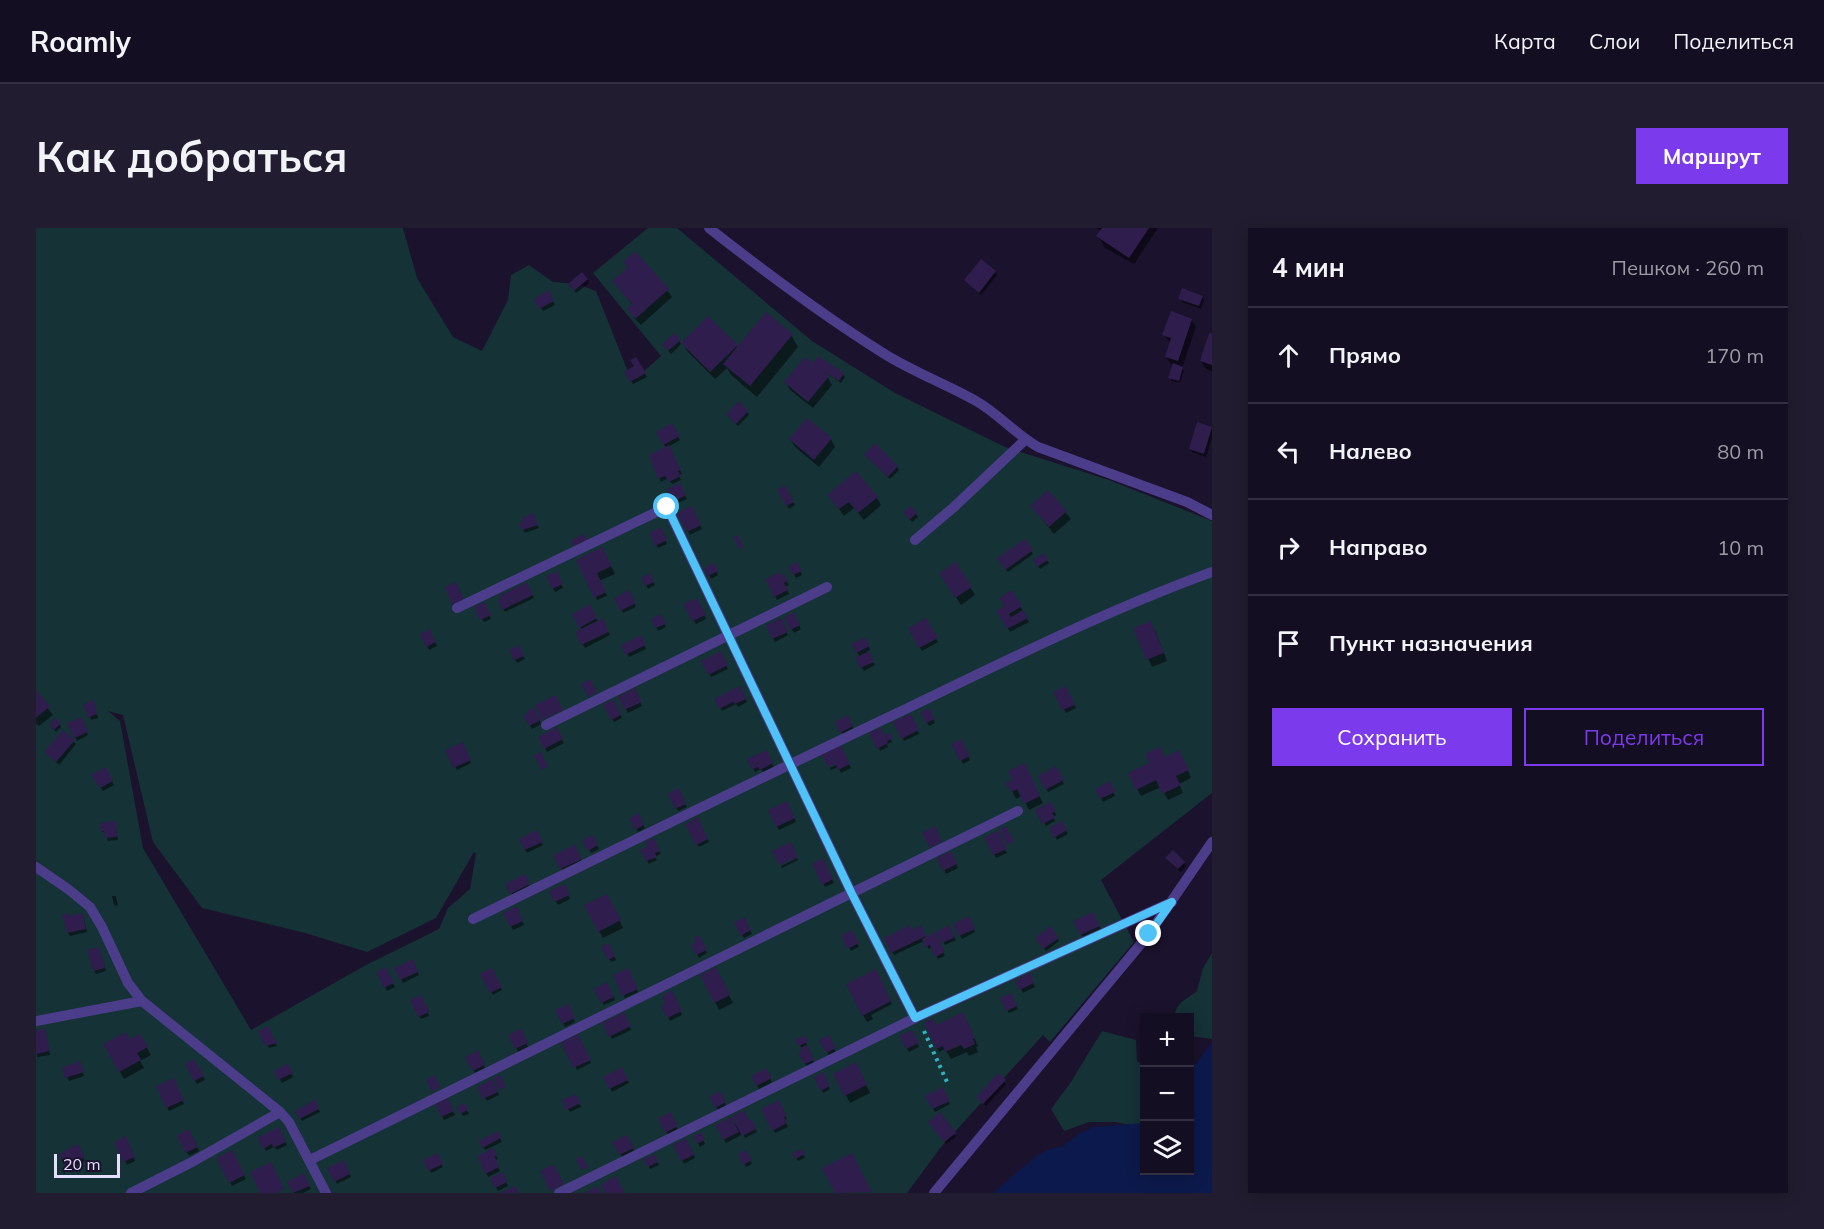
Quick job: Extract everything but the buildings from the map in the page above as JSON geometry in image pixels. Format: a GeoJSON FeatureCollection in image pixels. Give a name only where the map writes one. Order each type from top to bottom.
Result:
{"type":"FeatureCollection","features":[{"type":"Feature","properties":{"kind":"lane"},"geometry":{"type":"LineString","coordinates":[[709,228],[748,259],[884,354],[978,402],[1025,440],[1038,447],[1187,502],[1212,515]]}},
{"type":"Feature","properties":{"kind":"lane"},"geometry":{"type":"LineString","coordinates":[[915,540],[954,507],[1025,440]]}},
{"type":"Feature","properties":{"kind":"lane"},"geometry":{"type":"LineString","coordinates":[[457,608],[667,507],[852,894],[916,1018]]}},
{"type":"Feature","properties":{"kind":"lane"},"geometry":{"type":"LineString","coordinates":[[473,919],[789,764],[1091,620],[1156,592],[1212,572]]}},
{"type":"Feature","properties":{"kind":"lane"},"geometry":{"type":"LineString","coordinates":[[546,724],[827,587]]}},
{"type":"Feature","properties":{"kind":"lane"},"geometry":{"type":"LineString","coordinates":[[309,1160],[1018,811]]}},
{"type":"Feature","properties":{"kind":"lane"},"geometry":{"type":"LineString","coordinates":[[934,1193],[1149,934],[1212,842]]}},
{"type":"Feature","properties":{"kind":"lane"},"geometry":{"type":"LineString","coordinates":[[36,867],[90,907],[124,975],[142,1001],[280,1112],[289,1122],[326,1193]]}},
{"type":"Feature","properties":{"kind":"lane"},"geometry":{"type":"LineString","coordinates":[[559,1193],[916,1018],[1172,902]]}},
{"type":"Feature","properties":{"kind":"lane"},"geometry":{"type":"LineString","coordinates":[[36,1021],[142,1001]]}},
{"type":"Feature","properties":{"kind":"lane"},"geometry":{"type":"LineString","coordinates":[[131,1193],[192,1162],[280,1112]]}},
{"type":"Feature","properties":{"kind":"path"},"geometry":{"type":"LineString","coordinates":[[916,1018],[947,1082]]}},
{"type":"Feature","properties":{"kind":"green space"},"geometry":{"type":"Polygon","coordinates":[[[36,228],[403,228],[417,278],[453,337],[482,351],[508,300],[511,275],[529,265],[553,282],[577,284],[596,291],[632,382],[661,356],[593,273],[648,228],[677,228],[812,341],[895,393],[1005,447],[1109,480],[1212,521],[1212,793],[1101,880],[1134,942],[1050,1042],[1043,1035],[941,1147],[907,1193],[36,1193],[36,228]],[[108,711],[120,721],[143,848],[251,1030],[366,965],[439,929],[448,908],[470,889],[476,854],[474,852],[436,918],[367,952],[305,933],[202,908],[153,842],[123,715],[108,711]]]}},
{"type":"Feature","properties":{"kind":"green space"},"geometry":{"type":"Polygon","coordinates":[[[1212,953],[1212,1039],[1194,1037],[1194,1013],[1175,1013],[1185,999],[1197,991],[1203,968],[1212,953]]]}},
{"type":"Feature","properties":{"kind":"green space"},"geometry":{"type":"Polygon","coordinates":[[[1102,1031],[1136,1040],[1137,1061],[1140,1063],[1140,1127],[1115,1122],[1089,1122],[1064,1131],[1051,1109],[1071,1082],[1102,1031]]]}},
{"type":"Feature","properties":{"kind":"shaded area"},"geometry":{"type":"Polygon","coordinates":[[[1212,1042],[1212,1193],[993,1193],[1036,1156],[1047,1150],[1063,1146],[1080,1133],[1093,1127],[1140,1123],[1140,1175],[1194,1175],[1194,1067],[1212,1042]]]}},
{"type":"Feature","properties":{"kind":"route"},"geometry":{"type":"LineString","coordinates":[[667,507],[852,894],[915,1018],[1172,902],[1149,934]]}}]}
